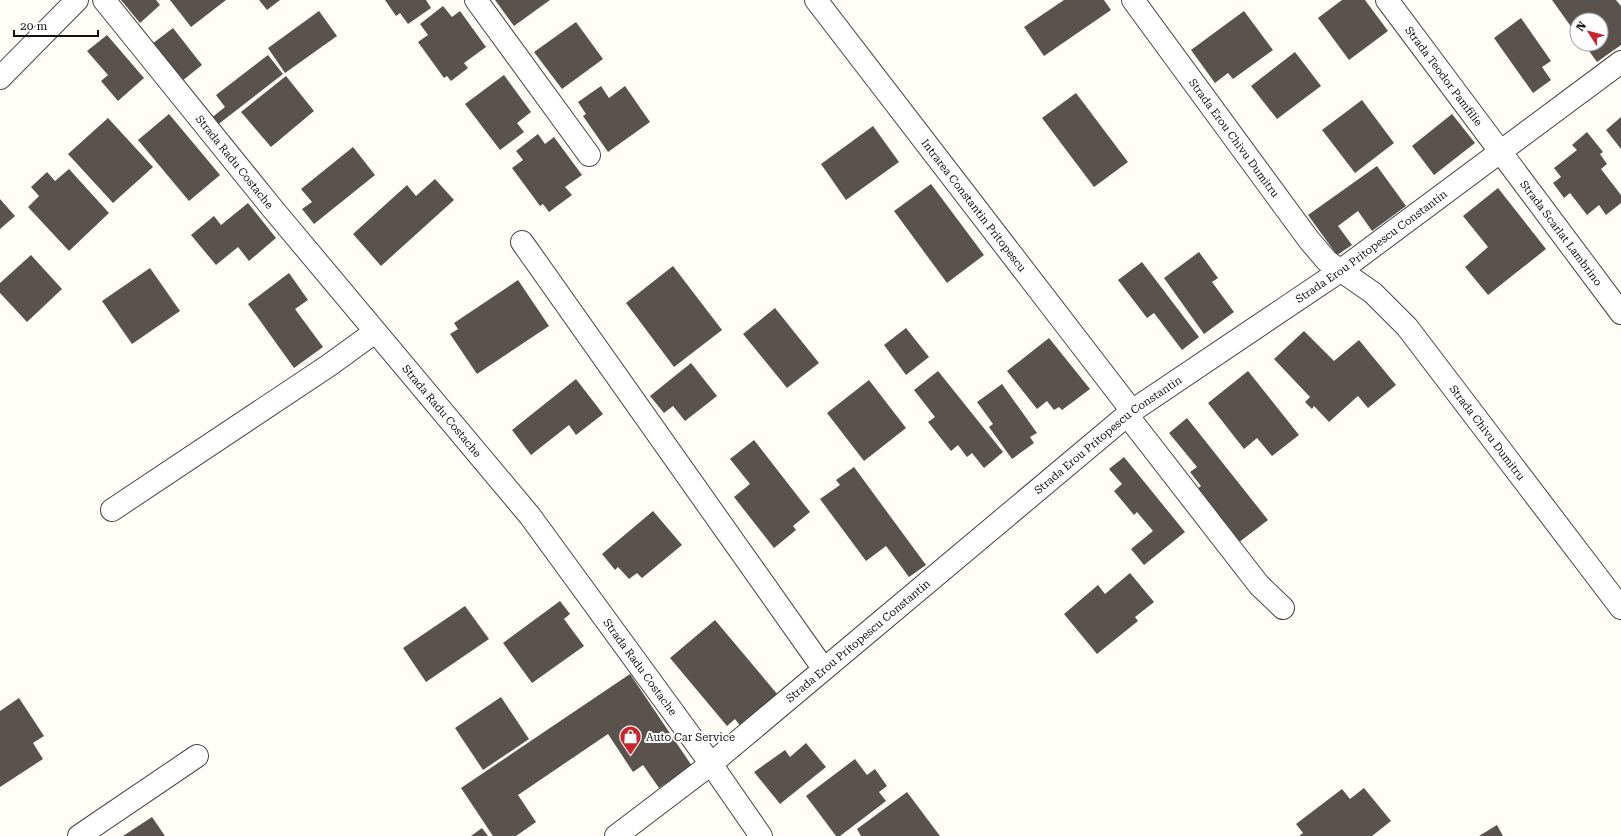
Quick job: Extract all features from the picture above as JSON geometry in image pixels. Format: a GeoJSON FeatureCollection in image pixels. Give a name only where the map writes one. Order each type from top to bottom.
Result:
{"type":"FeatureCollection","features":[{"type":"Feature","properties":{"kind":"street"},"geometry":{"type":"LineString","coordinates":[[0,78],[77,0]]}},
{"type":"Feature","properties":{"kind":"street","name":"Strada Radu Costache"},"geometry":{"type":"LineString","coordinates":[[104,0],[267,202],[530,516],[711,764],[761,836]]}},
{"type":"Feature","properties":{"kind":"street"},"geometry":{"type":"LineString","coordinates":[[476,0],[589,155]]}},
{"type":"Feature","properties":{"kind":"street","name":"Intrarea Constantin Pritopescu"},"geometry":{"type":"LineString","coordinates":[[816,0],[1259,585],[1283,608]]}},
{"type":"Feature","properties":{"kind":"street","name":"Strada Erou Chivu Dumitru"},"geometry":{"type":"LineString","coordinates":[[1133,0],[1309,240],[1327,261],[1340,271]]}},
{"type":"Feature","properties":{"kind":"street","name":"Strada Teodor Pamfilie"},"geometry":{"type":"LineString","coordinates":[[1387,0],[1500,153]]}},
{"type":"Feature","properties":{"kind":"street","name":"Strada Erou Pritopescu Constantin"},"geometry":{"type":"LineString","coordinates":[[616,836],[711,764],[823,668],[1129,413],[1340,271],[1621,62]]}},
{"type":"Feature","properties":{"kind":"street","name":"Strada Scarlat Lambrino"},"geometry":{"type":"LineString","coordinates":[[1500,153],[1621,313]]}},
{"type":"Feature","properties":{"kind":"street"},"geometry":{"type":"LineString","coordinates":[[522,242],[823,668]]}},
{"type":"Feature","properties":{"kind":"street","name":"Strada Chivu Dumitru"},"geometry":{"type":"LineString","coordinates":[[1340,271],[1372,293],[1407,327],[1621,608]]}},
{"type":"Feature","properties":{"kind":"street"},"geometry":{"type":"LineString","coordinates":[[112,510],[328,366],[375,332]]}},
{"type":"Feature","properties":{"kind":"street"},"geometry":{"type":"LineString","coordinates":[[79,836],[197,756]]}},
{"type":"Feature","properties":{"kind":"building"},"geometry":{"type":"Polygon","coordinates":[[[121,0],[156,0],[160,5],[140,23],[121,0]]]}},
{"type":"Feature","properties":{"kind":"building"},"geometry":{"type":"Polygon","coordinates":[[[170,0],[226,0],[191,27],[170,0]]]}},
{"type":"Feature","properties":{"kind":"building"},"geometry":{"type":"Polygon","coordinates":[[[259,0],[280,0],[267,10],[259,0]]]}},
{"type":"Feature","properties":{"kind":"building"},"geometry":{"type":"Polygon","coordinates":[[[385,0],[426,0],[431,8],[408,24],[400,13],[396,16],[385,0]]]}},
{"type":"Feature","properties":{"kind":"building"},"geometry":{"type":"Polygon","coordinates":[[[495,0],[550,0],[514,26],[495,0]]]}},
{"type":"Feature","properties":{"kind":"building"},"geometry":{"type":"Polygon","coordinates":[[[1064,0],[1104,0],[1111,10],[1044,56],[1024,27],[1064,0]]]}},
{"type":"Feature","properties":{"kind":"building"},"geometry":{"type":"Polygon","coordinates":[[[1342,0],[1365,0],[1388,31],[1349,60],[1318,18],[1342,0]]]}},
{"type":"Feature","properties":{"kind":"building"},"geometry":{"type":"Polygon","coordinates":[[[1552,0],[1616,0],[1621,6],[1621,45],[1597,62],[1590,52],[1609,52],[1609,12],[1569,12],[1569,24],[1552,0]]]}},
{"type":"Feature","properties":{"kind":"building"},"geometry":{"type":"Polygon","coordinates":[[[443,6],[452,17],[460,11],[486,47],[464,63],[468,68],[451,81],[447,76],[444,78],[418,42],[428,35],[420,24],[443,6]]]}},
{"type":"Feature","properties":{"kind":"building"},"geometry":{"type":"Polygon","coordinates":[[[319,11],[337,36],[285,73],[268,48],[319,11]]]}},
{"type":"Feature","properties":{"kind":"building"},"geometry":{"type":"Polygon","coordinates":[[[1244,11],[1273,50],[1233,79],[1228,73],[1215,83],[1191,50],[1244,11]]]}},
{"type":"Feature","properties":{"kind":"building"},"geometry":{"type":"Polygon","coordinates":[[[1521,18],[1551,61],[1542,67],[1551,80],[1533,93],[1494,38],[1521,18]]]}},
{"type":"Feature","properties":{"kind":"building"},"geometry":{"type":"Polygon","coordinates":[[[576,22],[603,59],[562,89],[534,52],[576,22]]]}},
{"type":"Feature","properties":{"kind":"building"},"geometry":{"type":"Polygon","coordinates":[[[173,28],[202,65],[182,81],[152,44],[173,28]]]}},
{"type":"Feature","properties":{"kind":"building"},"geometry":{"type":"Polygon","coordinates":[[[107,35],[144,78],[118,101],[101,81],[108,75],[87,51],[107,35]]]}},
{"type":"Feature","properties":{"kind":"building"},"geometry":{"type":"Polygon","coordinates":[[[1295,52],[1321,86],[1277,119],[1251,86],[1295,52]]]}},
{"type":"Feature","properties":{"kind":"building"},"geometry":{"type":"Polygon","coordinates":[[[268,55],[283,74],[216,126],[210,119],[225,107],[216,95],[268,55]]]}},
{"type":"Feature","properties":{"kind":"building"},"geometry":{"type":"Polygon","coordinates":[[[504,75],[531,112],[517,123],[524,132],[500,150],[465,104],[504,75]]]}},
{"type":"Feature","properties":{"kind":"building"},"geometry":{"type":"Polygon","coordinates":[[[286,76],[314,111],[271,147],[241,112],[286,76]]]}},
{"type":"Feature","properties":{"kind":"building"},"geometry":{"type":"Polygon","coordinates":[[[601,86],[609,98],[625,86],[650,122],[608,152],[583,116],[586,114],[578,102],[601,86]]]}},
{"type":"Feature","properties":{"kind":"building"},"geometry":{"type":"Polygon","coordinates":[[[1076,93],[1128,162],[1094,187],[1042,118],[1076,93]]]}},
{"type":"Feature","properties":{"kind":"building"},"geometry":{"type":"Polygon","coordinates":[[[1362,100],[1394,143],[1355,173],[1322,130],[1362,100]]]}},
{"type":"Feature","properties":{"kind":"building"},"geometry":{"type":"Polygon","coordinates":[[[169,114],[220,175],[189,201],[138,140],[169,114]]]}},
{"type":"Feature","properties":{"kind":"building"},"geometry":{"type":"Polygon","coordinates":[[[1452,114],[1475,143],[1434,175],[1412,146],[1452,114]]]}},
{"type":"Feature","properties":{"kind":"building"},"geometry":{"type":"Polygon","coordinates":[[[1621,117],[1621,149],[1606,130],[1621,117]]]}},
{"type":"Feature","properties":{"kind":"building"},"geometry":{"type":"Polygon","coordinates":[[[108,118],[153,167],[113,203],[68,154],[108,118]]]}},
{"type":"Feature","properties":{"kind":"building"},"geometry":{"type":"Polygon","coordinates":[[[873,126],[899,162],[846,200],[821,164],[873,126]]]}},
{"type":"Feature","properties":{"kind":"building"},"geometry":{"type":"Polygon","coordinates":[[[1587,132],[1603,152],[1600,154],[1607,164],[1601,169],[1621,195],[1621,203],[1606,215],[1599,205],[1587,215],[1570,193],[1564,198],[1553,183],[1561,177],[1554,168],[1577,150],[1572,145],[1587,132]]]}},
{"type":"Feature","properties":{"kind":"building"},"geometry":{"type":"Polygon","coordinates":[[[538,134],[545,144],[554,137],[582,175],[565,187],[572,195],[549,212],[543,204],[540,206],[512,168],[523,160],[516,151],[538,134]]]}},
{"type":"Feature","properties":{"kind":"building"},"geometry":{"type":"Polygon","coordinates":[[[353,147],[375,175],[314,224],[302,209],[312,202],[301,189],[353,147]]]}},
{"type":"Feature","properties":{"kind":"building"},"geometry":{"type":"Polygon","coordinates":[[[1377,166],[1406,206],[1372,231],[1358,211],[1338,226],[1352,245],[1337,255],[1308,215],[1377,166]]]}},
{"type":"Feature","properties":{"kind":"building"},"geometry":{"type":"Polygon","coordinates":[[[69,169],[109,213],[69,251],[28,207],[39,196],[31,187],[47,172],[55,181],[69,169]]]}},
{"type":"Feature","properties":{"kind":"building"},"geometry":{"type":"Polygon","coordinates":[[[435,179],[454,200],[381,266],[353,234],[407,185],[416,196],[435,179]]]}},
{"type":"Feature","properties":{"kind":"building"},"geometry":{"type":"Polygon","coordinates":[[[931,184],[984,255],[947,283],[894,211],[931,184]]]}},
{"type":"Feature","properties":{"kind":"building"},"geometry":{"type":"Polygon","coordinates":[[[1498,188],[1546,249],[1488,295],[1465,267],[1488,247],[1463,216],[1498,188]]]}},
{"type":"Feature","properties":{"kind":"building"},"geometry":{"type":"Polygon","coordinates":[[[0,199],[15,216],[0,229],[0,199]]]}},
{"type":"Feature","properties":{"kind":"building"},"geometry":{"type":"Polygon","coordinates":[[[248,203],[276,238],[249,261],[238,247],[216,265],[191,235],[214,216],[221,225],[248,203]]]}},
{"type":"Feature","properties":{"kind":"building"},"geometry":{"type":"Polygon","coordinates":[[[1199,252],[1218,278],[1212,282],[1234,312],[1204,334],[1164,278],[1199,252]]]}},
{"type":"Feature","properties":{"kind":"building"},"geometry":{"type":"Polygon","coordinates":[[[31,255],[62,289],[27,322],[0,293],[0,283],[31,255]]]}},
{"type":"Feature","properties":{"kind":"building"},"geometry":{"type":"Polygon","coordinates":[[[1142,262],[1199,337],[1182,350],[1154,313],[1147,318],[1118,280],[1142,262]]]}},
{"type":"Feature","properties":{"kind":"building"},"geometry":{"type":"Polygon","coordinates":[[[673,266],[722,330],[674,367],[626,303],[673,266]]]}},
{"type":"Feature","properties":{"kind":"building"},"geometry":{"type":"Polygon","coordinates":[[[150,268],[180,311],[132,344],[102,301],[150,268]]]}},
{"type":"Feature","properties":{"kind":"building"},"geometry":{"type":"Polygon","coordinates":[[[289,273],[308,300],[295,309],[323,347],[294,368],[248,304],[289,273]]]}},
{"type":"Feature","properties":{"kind":"building"},"geometry":{"type":"Polygon","coordinates":[[[518,280],[549,326],[477,374],[450,334],[458,329],[454,323],[518,280]]]}},
{"type":"Feature","properties":{"kind":"building"},"geometry":{"type":"Polygon","coordinates":[[[775,308],[819,363],[787,388],[743,334],[775,308]]]}},
{"type":"Feature","properties":{"kind":"building"},"geometry":{"type":"Polygon","coordinates":[[[906,328],[929,357],[906,375],[884,345],[906,328]]]}},
{"type":"Feature","properties":{"kind":"building"},"geometry":{"type":"Polygon","coordinates":[[[1304,331],[1334,361],[1359,340],[1396,385],[1368,408],[1358,396],[1329,422],[1314,406],[1312,409],[1305,402],[1310,397],[1274,359],[1304,331]]]}},
{"type":"Feature","properties":{"kind":"building"},"geometry":{"type":"Polygon","coordinates":[[[1049,338],[1090,389],[1062,410],[1059,407],[1054,410],[1047,401],[1037,409],[1007,371],[1049,338]]]}},
{"type":"Feature","properties":{"kind":"building"},"geometry":{"type":"Polygon","coordinates":[[[691,363],[717,396],[685,421],[673,406],[664,413],[650,396],[691,363]]]}},
{"type":"Feature","properties":{"kind":"building"},"geometry":{"type":"Polygon","coordinates":[[[938,371],[1003,452],[984,468],[972,453],[967,457],[958,445],[951,451],[928,422],[935,417],[914,390],[938,371]]]}},
{"type":"Feature","properties":{"kind":"building"},"geometry":{"type":"Polygon","coordinates":[[[1248,371],[1299,435],[1272,456],[1257,438],[1244,449],[1208,403],[1248,371]]]}},
{"type":"Feature","properties":{"kind":"building"},"geometry":{"type":"Polygon","coordinates":[[[576,379],[603,414],[576,435],[569,425],[531,455],[512,430],[576,379]]]}},
{"type":"Feature","properties":{"kind":"building"},"geometry":{"type":"Polygon","coordinates":[[[869,380],[906,428],[864,461],[827,413],[869,380]]]}},
{"type":"Feature","properties":{"kind":"building"},"geometry":{"type":"Polygon","coordinates":[[[1002,384],[1037,433],[1030,437],[1034,443],[1012,459],[989,427],[993,424],[977,402],[1002,384]]]}},
{"type":"Feature","properties":{"kind":"building"},"geometry":{"type":"Polygon","coordinates":[[[1187,418],[1268,520],[1238,543],[1196,490],[1201,486],[1190,472],[1197,467],[1169,433],[1187,418]]]}},
{"type":"Feature","properties":{"kind":"building"},"geometry":{"type":"Polygon","coordinates":[[[754,440],[810,512],[793,526],[796,530],[774,548],[734,497],[750,484],[730,459],[754,440]]]}},
{"type":"Feature","properties":{"kind":"building"},"geometry":{"type":"Polygon","coordinates":[[[1124,457],[1185,532],[1144,565],[1131,549],[1153,531],[1137,512],[1134,515],[1114,491],[1122,484],[1109,469],[1124,457]]]}},
{"type":"Feature","properties":{"kind":"building"},"geometry":{"type":"Polygon","coordinates":[[[854,467],[926,565],[909,577],[886,546],[866,561],[820,499],[840,485],[836,480],[854,467]]]}},
{"type":"Feature","properties":{"kind":"building"},"geometry":{"type":"Polygon","coordinates":[[[653,511],[682,545],[642,578],[637,573],[629,579],[618,567],[615,570],[602,554],[653,511]]]}},
{"type":"Feature","properties":{"kind":"building"},"geometry":{"type":"Polygon","coordinates":[[[1130,573],[1154,602],[1135,617],[1138,621],[1097,654],[1064,614],[1098,585],[1105,594],[1130,573]]]}},
{"type":"Feature","properties":{"kind":"building"},"geometry":{"type":"Polygon","coordinates":[[[560,601],[570,614],[564,619],[584,646],[532,683],[503,643],[560,601]]]}},
{"type":"Feature","properties":{"kind":"building"},"geometry":{"type":"Polygon","coordinates":[[[465,606],[489,639],[426,682],[403,648],[465,606]]]}},
{"type":"Feature","properties":{"kind":"building"},"geometry":{"type":"Polygon","coordinates":[[[715,620],[778,695],[741,727],[735,719],[727,726],[670,658],[715,620]]]}},
{"type":"Feature","properties":{"kind":"building"},"geometry":{"type":"Polygon","coordinates":[[[630,674],[692,766],[659,788],[643,765],[633,772],[608,734],[518,795],[536,822],[516,836],[493,836],[461,788],[630,674]]]}},
{"type":"Feature","properties":{"kind":"building"},"geometry":{"type":"Polygon","coordinates":[[[501,697],[529,739],[483,770],[455,728],[501,697]]]}},
{"type":"Feature","properties":{"kind":"building"},"geometry":{"type":"Polygon","coordinates":[[[19,698],[44,736],[33,743],[43,759],[0,787],[0,711],[19,698]]]}},
{"type":"Feature","properties":{"kind":"building"},"geometry":{"type":"Polygon","coordinates":[[[806,743],[826,767],[780,804],[754,772],[785,750],[790,757],[806,743]]]}},
{"type":"Feature","properties":{"kind":"building"},"geometry":{"type":"Polygon","coordinates":[[[855,759],[867,775],[875,769],[887,786],[879,792],[886,801],[840,836],[836,836],[806,796],[855,759]]]}},
{"type":"Feature","properties":{"kind":"building"},"geometry":{"type":"Polygon","coordinates":[[[1364,788],[1391,821],[1372,836],[1299,836],[1303,833],[1296,824],[1342,789],[1350,799],[1364,788]]]}},
{"type":"Feature","properties":{"kind":"building"},"geometry":{"type":"Polygon","coordinates":[[[907,792],[940,836],[861,836],[857,829],[907,792]]]}},
{"type":"Feature","properties":{"kind":"building"},"geometry":{"type":"Polygon","coordinates":[[[152,817],[165,836],[123,836],[152,817]]]}},
{"type":"Feature","properties":{"kind":"building"},"geometry":{"type":"Polygon","coordinates":[[[1497,825],[1503,836],[1479,836],[1497,825]]]}},
{"type":"Feature","properties":{"kind":"building"},"geometry":{"type":"Polygon","coordinates":[[[482,828],[488,836],[471,836],[482,828]]]}},
{"type":"Feature","properties":{"kind":"place","name":"Auto Car Service"},"geometry":{"type":"Point","coordinates":[630,756]}}]}
